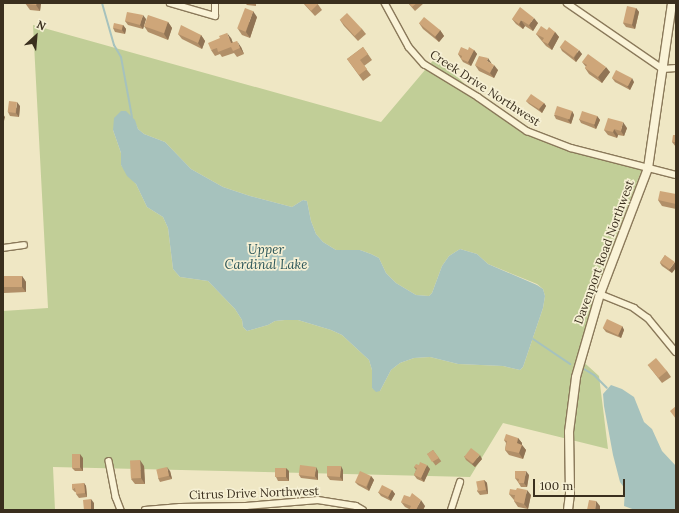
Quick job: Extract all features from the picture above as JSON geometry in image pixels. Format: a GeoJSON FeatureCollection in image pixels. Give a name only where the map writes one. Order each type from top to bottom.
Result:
{"type":"FeatureCollection","features":[{"type":"Feature","properties":{"kind":"street"},"geometry":{"type":"LineString","coordinates":[[170,3],[215,16],[215,3]]}},
{"type":"Feature","properties":{"kind":"street","name":"Creek Drive Northwest"},"geometry":{"type":"LineString","coordinates":[[385,3],[409,47],[424,64],[478,97],[527,131],[571,148],[676,174]]}},
{"type":"Feature","properties":{"kind":"street"},"geometry":{"type":"LineString","coordinates":[[567,3],[663,69],[676,68]]}},
{"type":"Feature","properties":{"kind":"street","name":"Davenport Road Northwest"},"geometry":{"type":"LineString","coordinates":[[568,510],[570,493],[568,446],[571,407],[578,364],[600,294],[648,168],[672,3]]}},
{"type":"Feature","properties":{"kind":"street"},"geometry":{"type":"LineString","coordinates":[[3,248],[24,245]]}},
{"type":"Feature","properties":{"kind":"street"},"geometry":{"type":"LineString","coordinates":[[600,294],[634,308],[648,318],[676,352]]}},
{"type":"Feature","properties":{"kind":"street"},"geometry":{"type":"LineString","coordinates":[[109,461],[116,497],[121,510]]}},
{"type":"Feature","properties":{"kind":"street"},"geometry":{"type":"LineString","coordinates":[[451,510],[460,482]]}},
{"type":"Feature","properties":{"kind":"street","name":"Citrus Drive Northwest"},"geometry":{"type":"LineString","coordinates":[[145,510],[180,507],[246,506],[318,500],[356,506],[363,510]]}},
{"type":"Feature","properties":{"kind":"green space"},"geometry":{"type":"Polygon","coordinates":[[[33,25],[381,122],[436,57],[486,104],[550,139],[642,169],[620,226],[578,357],[599,376],[608,449],[503,423],[470,477],[53,467],[55,510],[3,510],[3,311],[48,308],[33,25]],[[134,120],[113,130],[121,153],[121,165],[136,184],[147,207],[163,217],[168,228],[173,269],[180,277],[208,281],[235,309],[242,320],[243,327],[247,331],[268,325],[275,321],[285,320],[298,320],[331,330],[342,335],[369,360],[372,370],[372,388],[380,391],[391,370],[400,363],[414,358],[430,357],[458,364],[503,366],[520,370],[523,367],[543,308],[545,296],[543,289],[537,284],[488,264],[477,254],[460,249],[449,256],[442,266],[432,293],[429,296],[416,295],[396,283],[386,273],[379,258],[360,250],[336,250],[323,242],[316,234],[311,221],[307,201],[303,200],[292,207],[223,187],[191,169],[165,142],[144,134],[138,129],[134,120]]]}},
{"type":"Feature","properties":{"kind":"water","name":"Upper Cardinal Lake"},"geometry":{"type":"Polygon","coordinates":[[[121,111],[126,111],[135,120],[138,129],[144,134],[165,142],[191,169],[223,187],[292,207],[303,200],[307,201],[311,221],[316,234],[323,242],[336,250],[360,250],[379,258],[386,273],[396,283],[416,295],[429,296],[432,293],[442,266],[449,256],[460,249],[477,254],[488,264],[537,285],[543,289],[545,296],[543,308],[523,367],[520,370],[503,366],[458,364],[430,357],[414,358],[400,363],[391,370],[380,391],[376,392],[372,388],[372,370],[369,360],[342,335],[298,320],[275,321],[268,325],[247,331],[243,327],[242,320],[235,309],[208,281],[180,277],[173,269],[168,228],[163,217],[147,207],[136,184],[127,176],[121,165],[121,153],[113,130],[114,118],[121,111]]]}},
{"type":"Feature","properties":{"kind":"water"},"geometry":{"type":"Polygon","coordinates":[[[611,385],[622,389],[634,397],[644,422],[652,429],[662,451],[676,466],[676,510],[635,510],[624,506],[625,489],[620,482],[613,455],[604,406],[603,394],[611,385]]]}},
{"type":"Feature","properties":{"kind":"building"},"geometry":{"type":"Polygon","coordinates":[[[37,3],[36,5],[26,4],[37,3]]]}},
{"type":"Feature","properties":{"kind":"building"},"geometry":{"type":"Polygon","coordinates":[[[304,3],[317,3],[318,4],[311,11],[304,3]]]}},
{"type":"Feature","properties":{"kind":"building"},"geometry":{"type":"Polygon","coordinates":[[[409,3],[417,3],[412,7],[409,3]]]}},
{"type":"Feature","properties":{"kind":"building"},"geometry":{"type":"Polygon","coordinates":[[[627,6],[636,8],[632,25],[623,23],[627,6]]]}},
{"type":"Feature","properties":{"kind":"building"},"geometry":{"type":"Polygon","coordinates":[[[520,7],[534,18],[529,25],[521,20],[519,24],[512,19],[520,7]]]}},
{"type":"Feature","properties":{"kind":"building"},"geometry":{"type":"Polygon","coordinates":[[[245,8],[253,11],[246,32],[237,29],[245,8]]]}},
{"type":"Feature","properties":{"kind":"building"},"geometry":{"type":"Polygon","coordinates":[[[127,12],[143,15],[140,25],[125,21],[127,12]]]}},
{"type":"Feature","properties":{"kind":"building"},"geometry":{"type":"Polygon","coordinates":[[[347,13],[362,29],[355,36],[340,20],[347,13]]]}},
{"type":"Feature","properties":{"kind":"building"},"geometry":{"type":"Polygon","coordinates":[[[148,15],[168,22],[164,33],[144,26],[148,15]]]}},
{"type":"Feature","properties":{"kind":"building"},"geometry":{"type":"Polygon","coordinates":[[[424,17],[440,30],[435,36],[419,23],[424,17]]]}},
{"type":"Feature","properties":{"kind":"building"},"geometry":{"type":"Polygon","coordinates":[[[114,23],[123,25],[122,30],[113,28],[114,23]]]}},
{"type":"Feature","properties":{"kind":"building"},"geometry":{"type":"Polygon","coordinates":[[[181,25],[201,35],[198,43],[178,34],[181,25]]]}},
{"type":"Feature","properties":{"kind":"building"},"geometry":{"type":"Polygon","coordinates":[[[541,26],[547,30],[549,27],[555,32],[548,44],[542,41],[544,38],[536,34],[541,26]]]}},
{"type":"Feature","properties":{"kind":"building"},"geometry":{"type":"Polygon","coordinates":[[[227,33],[231,43],[237,41],[240,48],[233,51],[231,47],[218,52],[217,48],[211,50],[208,43],[227,33]]]}},
{"type":"Feature","properties":{"kind":"building"},"geometry":{"type":"Polygon","coordinates":[[[565,40],[579,50],[573,57],[560,47],[565,40]]]}},
{"type":"Feature","properties":{"kind":"building"},"geometry":{"type":"Polygon","coordinates":[[[363,47],[368,54],[360,60],[367,69],[359,75],[347,59],[363,47]]]}},
{"type":"Feature","properties":{"kind":"building"},"geometry":{"type":"Polygon","coordinates":[[[461,47],[468,50],[469,47],[474,50],[468,62],[461,59],[462,56],[458,54],[461,47]]]}},
{"type":"Feature","properties":{"kind":"building"},"geometry":{"type":"Polygon","coordinates":[[[588,54],[606,67],[598,77],[585,68],[587,65],[582,62],[588,54]]]}},
{"type":"Feature","properties":{"kind":"building"},"geometry":{"type":"Polygon","coordinates":[[[479,56],[488,58],[487,61],[494,65],[490,73],[475,65],[479,56]]]}},
{"type":"Feature","properties":{"kind":"building"},"geometry":{"type":"Polygon","coordinates":[[[616,70],[632,78],[628,86],[612,78],[616,70]]]}},
{"type":"Feature","properties":{"kind":"building"},"geometry":{"type":"Polygon","coordinates":[[[531,94],[544,103],[539,109],[526,101],[531,94]]]}},
{"type":"Feature","properties":{"kind":"building"},"geometry":{"type":"Polygon","coordinates":[[[9,101],[17,102],[16,113],[8,112],[9,101]]]}},
{"type":"Feature","properties":{"kind":"building"},"geometry":{"type":"Polygon","coordinates":[[[557,106],[572,111],[569,120],[554,115],[557,106]]]}},
{"type":"Feature","properties":{"kind":"building"},"geometry":{"type":"Polygon","coordinates":[[[582,111],[597,116],[594,125],[579,120],[582,111]]]}},
{"type":"Feature","properties":{"kind":"building"},"geometry":{"type":"Polygon","coordinates":[[[608,118],[623,122],[621,131],[614,129],[613,132],[604,130],[608,118]]]}},
{"type":"Feature","properties":{"kind":"building"},"geometry":{"type":"Polygon","coordinates":[[[673,135],[676,135],[676,142],[672,142],[673,135]]]}},
{"type":"Feature","properties":{"kind":"building"},"geometry":{"type":"Polygon","coordinates":[[[660,191],[676,194],[676,204],[658,200],[660,191]]]}},
{"type":"Feature","properties":{"kind":"building"},"geometry":{"type":"Polygon","coordinates":[[[665,255],[675,262],[670,269],[660,262],[665,255]]]}},
{"type":"Feature","properties":{"kind":"building"},"geometry":{"type":"Polygon","coordinates":[[[3,276],[22,276],[22,287],[3,287],[3,276]]]}},
{"type":"Feature","properties":{"kind":"building"},"geometry":{"type":"Polygon","coordinates":[[[607,319],[622,326],[618,335],[603,328],[607,319]]]}},
{"type":"Feature","properties":{"kind":"building"},"geometry":{"type":"Polygon","coordinates":[[[656,358],[667,371],[659,378],[648,365],[656,358]]]}},
{"type":"Feature","properties":{"kind":"building"},"geometry":{"type":"Polygon","coordinates":[[[676,406],[676,419],[670,411],[676,406]]]}},
{"type":"Feature","properties":{"kind":"building"},"geometry":{"type":"Polygon","coordinates":[[[506,434],[518,438],[517,443],[522,445],[519,453],[505,450],[507,441],[504,440],[506,434]]]}},
{"type":"Feature","properties":{"kind":"building"},"geometry":{"type":"Polygon","coordinates":[[[471,448],[480,455],[473,463],[464,457],[471,448]]]}},
{"type":"Feature","properties":{"kind":"building"},"geometry":{"type":"Polygon","coordinates":[[[433,450],[439,458],[432,462],[427,454],[433,450]]]}},
{"type":"Feature","properties":{"kind":"building"},"geometry":{"type":"Polygon","coordinates":[[[72,454],[80,454],[80,468],[72,468],[72,454]]]}},
{"type":"Feature","properties":{"kind":"building"},"geometry":{"type":"Polygon","coordinates":[[[140,460],[141,478],[131,478],[130,461],[140,460]]]}},
{"type":"Feature","properties":{"kind":"building"},"geometry":{"type":"Polygon","coordinates":[[[420,462],[427,465],[421,478],[414,475],[417,468],[414,467],[416,464],[419,465],[420,462]]]}},
{"type":"Feature","properties":{"kind":"building"},"geometry":{"type":"Polygon","coordinates":[[[300,465],[316,467],[315,477],[299,475],[300,465]]]}},
{"type":"Feature","properties":{"kind":"building"},"geometry":{"type":"Polygon","coordinates":[[[327,466],[341,466],[340,477],[327,476],[327,466]]]}},
{"type":"Feature","properties":{"kind":"building"},"geometry":{"type":"Polygon","coordinates":[[[167,467],[169,476],[158,478],[156,469],[167,467]]]}},
{"type":"Feature","properties":{"kind":"building"},"geometry":{"type":"Polygon","coordinates":[[[275,468],[286,468],[286,477],[275,477],[275,468]]]}},
{"type":"Feature","properties":{"kind":"building"},"geometry":{"type":"Polygon","coordinates":[[[360,471],[371,476],[366,487],[355,482],[360,471]]]}},
{"type":"Feature","properties":{"kind":"building"},"geometry":{"type":"Polygon","coordinates":[[[515,471],[526,471],[524,483],[518,483],[519,479],[515,478],[515,471]]]}},
{"type":"Feature","properties":{"kind":"building"},"geometry":{"type":"Polygon","coordinates":[[[484,480],[486,490],[478,491],[476,482],[484,480]]]}},
{"type":"Feature","properties":{"kind":"building"},"geometry":{"type":"Polygon","coordinates":[[[84,483],[85,493],[76,494],[75,488],[72,489],[72,484],[84,483]]]}},
{"type":"Feature","properties":{"kind":"building"},"geometry":{"type":"Polygon","coordinates":[[[382,485],[392,490],[388,497],[378,492],[382,485]]]}},
{"type":"Feature","properties":{"kind":"building"},"geometry":{"type":"Polygon","coordinates":[[[517,488],[527,490],[524,504],[514,501],[515,495],[509,494],[510,489],[516,490],[517,488]]]}},
{"type":"Feature","properties":{"kind":"building"},"geometry":{"type":"Polygon","coordinates":[[[412,493],[421,500],[416,510],[409,510],[411,506],[401,502],[404,495],[410,497],[412,493]]]}},
{"type":"Feature","properties":{"kind":"building"},"geometry":{"type":"Polygon","coordinates":[[[91,499],[91,510],[84,510],[83,500],[91,499]]]}},
{"type":"Feature","properties":{"kind":"building"},"geometry":{"type":"Polygon","coordinates":[[[589,500],[596,501],[595,510],[587,510],[589,500]]]}},
{"type":"Feature","properties":{"kind":"waterway"},"geometry":{"type":"LineString","coordinates":[[102,3],[114,45],[121,57],[132,117]]}},
{"type":"Feature","properties":{"kind":"waterway"},"geometry":{"type":"LineString","coordinates":[[533,339],[570,364]]}},
{"type":"Feature","properties":{"kind":"waterway"},"geometry":{"type":"LineString","coordinates":[[584,369],[594,375],[607,388]]}}]}
